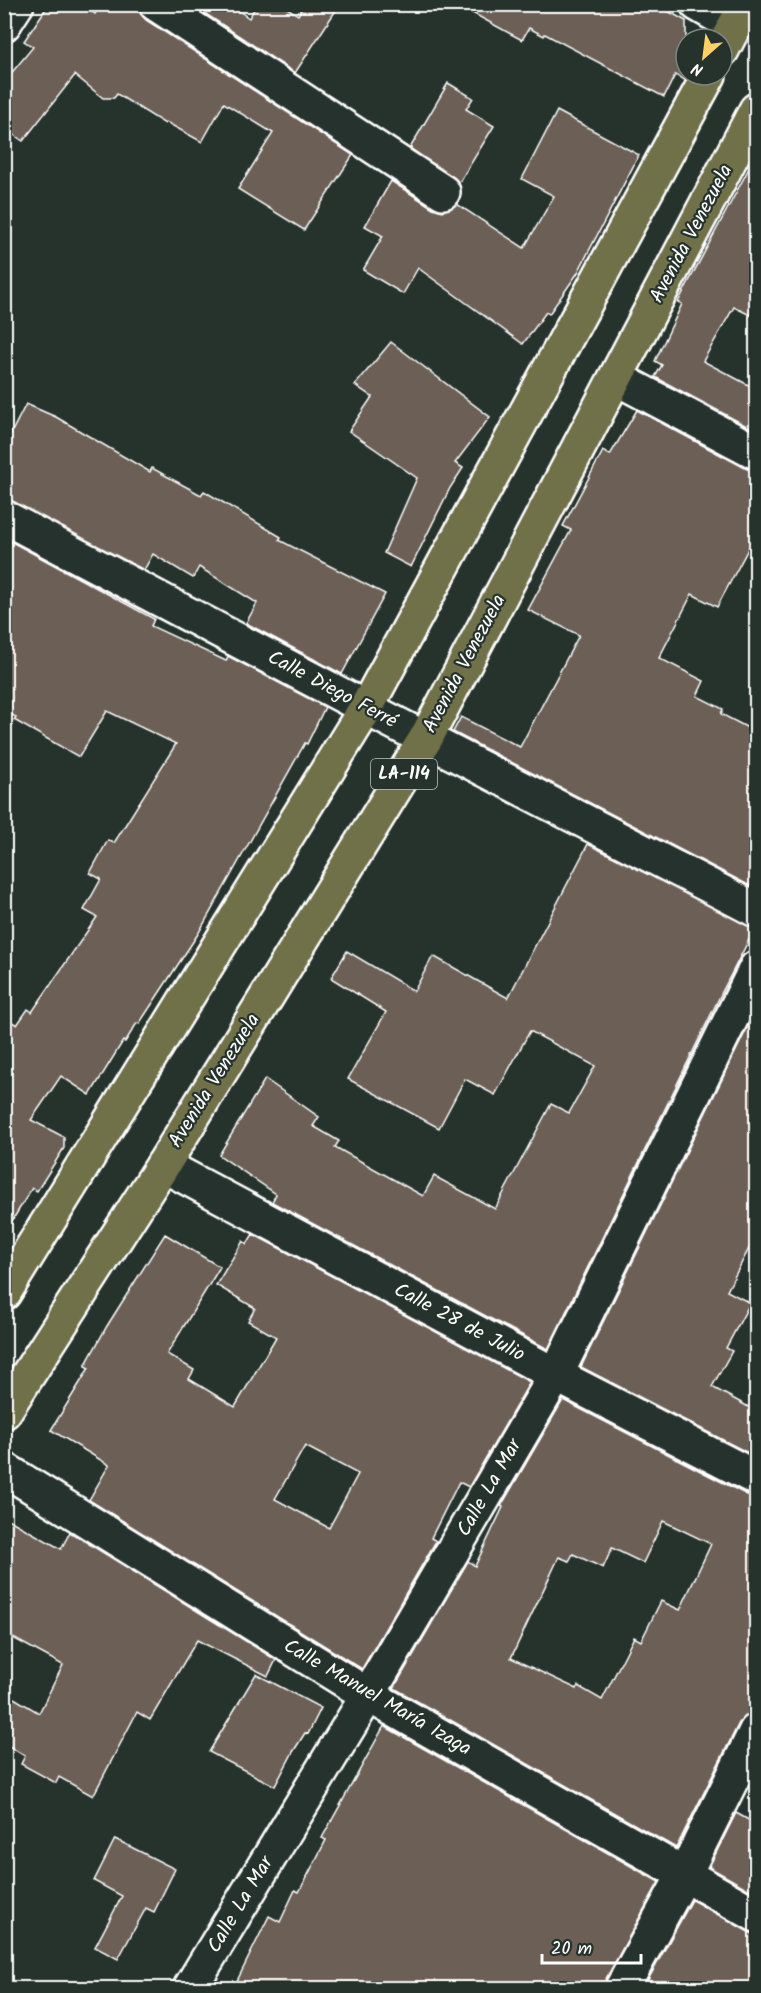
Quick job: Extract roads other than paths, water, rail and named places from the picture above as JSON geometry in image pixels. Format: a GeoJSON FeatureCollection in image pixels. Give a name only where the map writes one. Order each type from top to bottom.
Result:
{"type":"FeatureCollection","features":[{"type":"Feature","properties":{"kind":"main road"},"geometry":{"type":"LineString","coordinates":[[4,1293],[366,708],[702,87]]}},
{"type":"Feature","properties":{"kind":"main road","name":"Avenida Venezuela"},"geometry":{"type":"LineString","coordinates":[[4,1412],[163,1165],[426,738],[753,125]]}},
{"type":"Feature","properties":{"kind":"street"},"geometry":{"type":"LineString","coordinates":[[4,24],[17,4]]}},
{"type":"Feature","properties":{"kind":"street"},"geometry":{"type":"LineString","coordinates":[[156,4],[444,192]]}},
{"type":"Feature","properties":{"kind":"street"},"geometry":{"type":"LineString","coordinates":[[697,4],[734,27]]}},
{"type":"Feature","properties":{"kind":"street"},"geometry":{"type":"LineString","coordinates":[[616,378],[756,452]]}},
{"type":"Feature","properties":{"kind":"street","name":"Calle Diego Ferré"},"geometry":{"type":"LineString","coordinates":[[4,517],[756,910]]}},
{"type":"Feature","properties":{"kind":"street","name":"Calle La Mar"},"geometry":{"type":"LineString","coordinates":[[190,1989],[368,1695],[556,1375],[756,969]]}},
{"type":"Feature","properties":{"kind":"street","name":"Calle 28 de Julio"},"geometry":{"type":"LineString","coordinates":[[163,1165],[556,1375],[756,1478]]}},
{"type":"Feature","properties":{"kind":"street","name":"Calle Manuel María Izaga"},"geometry":{"type":"LineString","coordinates":[[4,1469],[368,1695],[686,1873],[756,1915]]}},
{"type":"Feature","properties":{"kind":"street"},"geometry":{"type":"LineString","coordinates":[[622,1989],[686,1873],[756,1731]]}}]}
